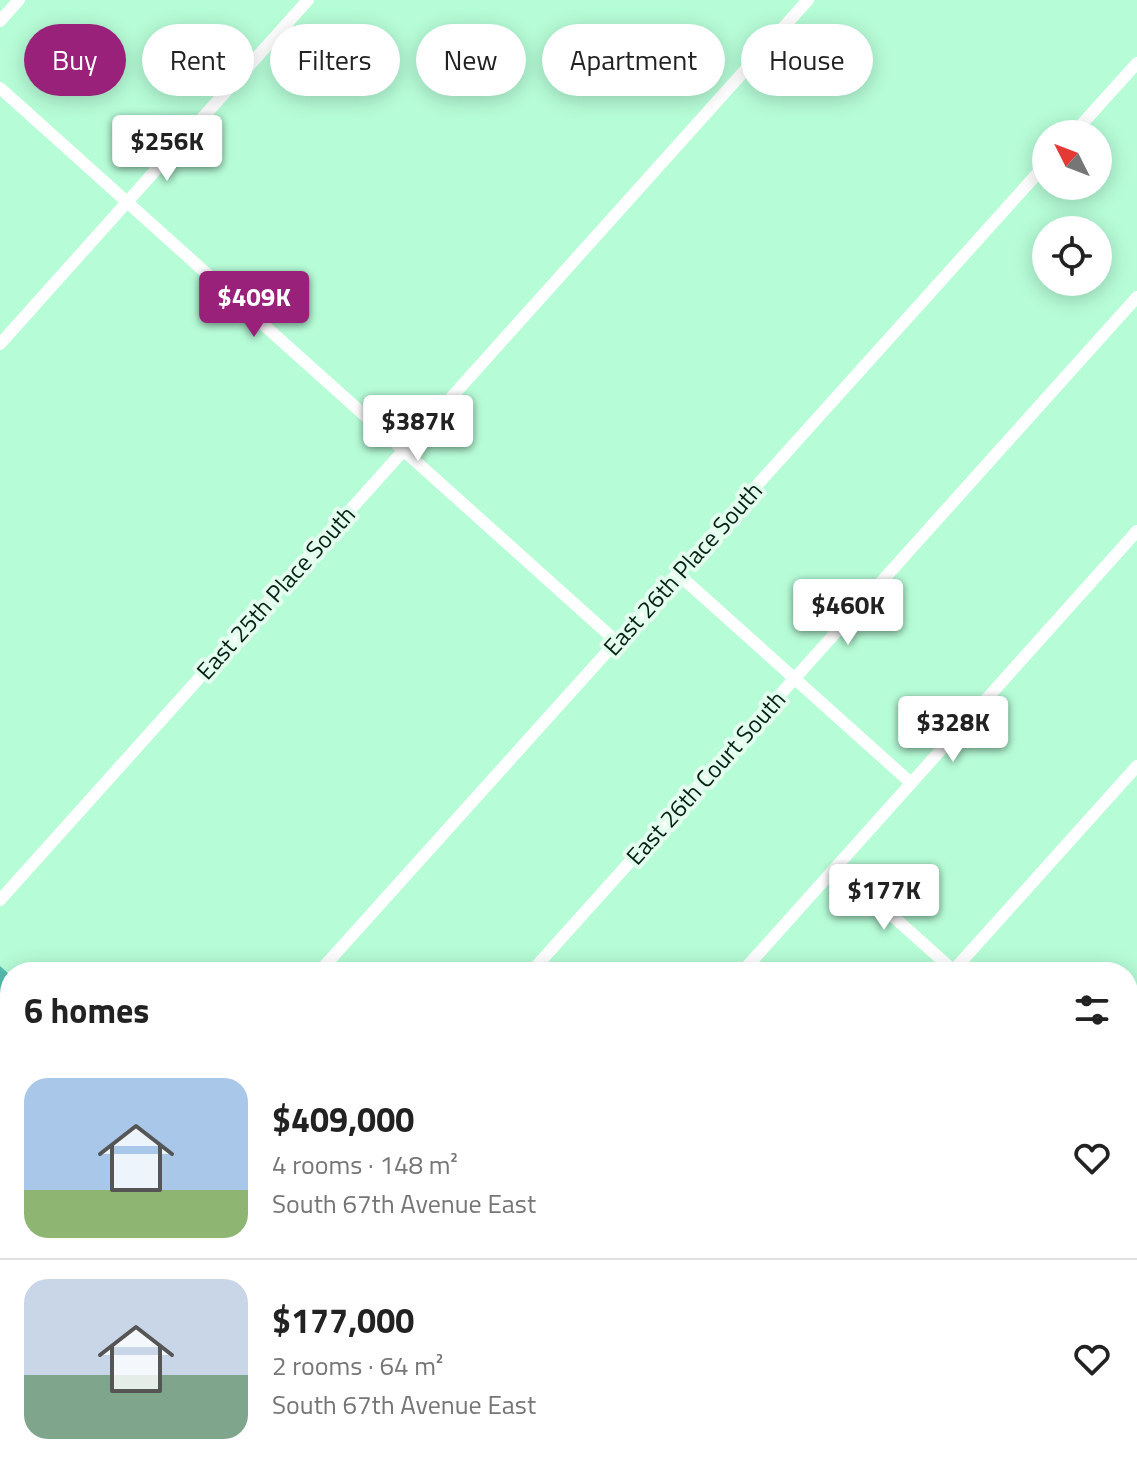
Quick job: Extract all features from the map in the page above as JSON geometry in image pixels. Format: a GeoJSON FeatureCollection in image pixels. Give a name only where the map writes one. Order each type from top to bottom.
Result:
{"type":"FeatureCollection","features":[{"type":"Feature","properties":{"kind":"street"},"geometry":{"type":"LineString","coordinates":[[0,21],[19,0]]}},
{"type":"Feature","properties":{"kind":"street"},"geometry":{"type":"LineString","coordinates":[[0,344],[308,0]]}},
{"type":"Feature","properties":{"kind":"street","name":"East 25th Place South"},"geometry":{"type":"LineString","coordinates":[[0,900],[808,0]]}},
{"type":"Feature","properties":{"kind":"street"},"geometry":{"type":"LineString","coordinates":[[1086,120],[1137,63]]}},
{"type":"Feature","properties":{"kind":"street"},"geometry":{"type":"LineString","coordinates":[[0,88],[617,642]]}},
{"type":"Feature","properties":{"kind":"street","name":"East 26th Place South"},"geometry":{"type":"LineString","coordinates":[[328,962],[1032,180]]}},
{"type":"Feature","properties":{"kind":"street","name":"East 26th Court South"},"geometry":{"type":"LineString","coordinates":[[540,962],[1137,297]]}},
{"type":"Feature","properties":{"kind":"street"},"geometry":{"type":"LineString","coordinates":[[751,962],[1137,531]]}},
{"type":"Feature","properties":{"kind":"street"},"geometry":{"type":"LineString","coordinates":[[678,574],[911,783]]}},
{"type":"Feature","properties":{"kind":"street"},"geometry":{"type":"LineString","coordinates":[[961,962],[1137,766]]}},
{"type":"Feature","properties":{"kind":"street"},"geometry":{"type":"LineString","coordinates":[[837,866],[943,962]]}}]}
